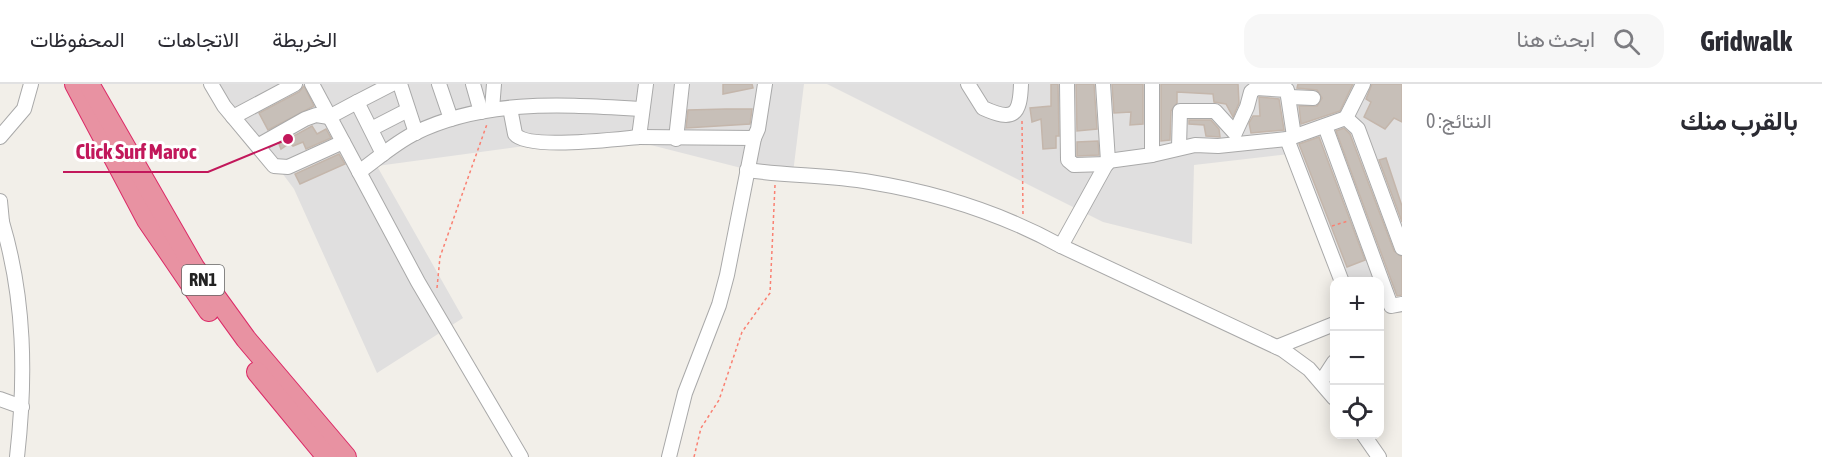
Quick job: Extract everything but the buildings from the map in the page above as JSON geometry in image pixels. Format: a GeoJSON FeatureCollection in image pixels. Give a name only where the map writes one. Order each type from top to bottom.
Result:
{"type":"FeatureCollection","features":[{"type":"Feature","properties":{"kind":"highway","name":"RN1"},"geometry":{"type":"LineString","coordinates":[[75,84],[147,220],[185,279],[234,344],[327,457]]}},
{"type":"Feature","properties":{"kind":"highway","name":"RN1"},"geometry":{"type":"LineString","coordinates":[[89,84],[194,267],[246,339],[346,457]]}},
{"type":"Feature","properties":{"kind":"street"},"geometry":{"type":"LineString","coordinates":[[0,137],[24,109],[31,84]]}},
{"type":"Feature","properties":{"kind":"street"},"geometry":{"type":"LineString","coordinates":[[211,84],[233,117],[259,145],[274,166],[288,167],[343,142]]}},
{"type":"Feature","properties":{"kind":"street"},"geometry":{"type":"LineString","coordinates":[[233,117],[295,84]]}},
{"type":"Feature","properties":{"kind":"street"},"geometry":{"type":"LineString","coordinates":[[312,84],[434,309],[521,457]]}},
{"type":"Feature","properties":{"kind":"street"},"geometry":{"type":"LineString","coordinates":[[259,145],[305,119],[316,115],[329,117],[392,84]]}},
{"type":"Feature","properties":{"kind":"street"},"geometry":{"type":"LineString","coordinates":[[400,84],[416,133]]}},
{"type":"Feature","properties":{"kind":"street"},"geometry":{"type":"LineString","coordinates":[[439,84],[451,119]]}},
{"type":"Feature","properties":{"kind":"street"},"geometry":{"type":"LineString","coordinates":[[473,84],[487,111]]}},
{"type":"Feature","properties":{"kind":"street"},"geometry":{"type":"LineString","coordinates":[[487,111],[494,84]]}},
{"type":"Feature","properties":{"kind":"street"},"geometry":{"type":"LineString","coordinates":[[639,137],[645,84]]}},
{"type":"Feature","properties":{"kind":"street"},"geometry":{"type":"LineString","coordinates":[[676,139],[681,84]]}},
{"type":"Feature","properties":{"kind":"street"},"geometry":{"type":"LineString","coordinates":[[669,457],[685,393],[722,295],[739,222],[747,170],[758,129],[765,84]]}},
{"type":"Feature","properties":{"kind":"street"},"geometry":{"type":"LineString","coordinates":[[968,84],[978,104],[987,110],[1012,114],[1020,107],[1021,84]]}},
{"type":"Feature","properties":{"kind":"street"},"geometry":{"type":"LineString","coordinates":[[1067,84],[1068,160],[1074,165],[1107,163],[1152,155],[1179,147],[1235,139],[1290,137],[1346,118],[1363,84]]}},
{"type":"Feature","properties":{"kind":"street"},"geometry":{"type":"LineString","coordinates":[[1061,246],[1107,163],[1103,84]]}},
{"type":"Feature","properties":{"kind":"street"},"geometry":{"type":"LineString","coordinates":[[1152,84],[1152,155]]}},
{"type":"Feature","properties":{"kind":"street"},"geometry":{"type":"LineString","coordinates":[[1235,139],[1253,89],[1281,88],[1287,90],[1290,96],[1290,137],[1340,277]]}},
{"type":"Feature","properties":{"kind":"street"},"geometry":{"type":"LineString","coordinates":[[1290,96],[1313,98]]}},
{"type":"Feature","properties":{"kind":"street"},"geometry":{"type":"LineString","coordinates":[[357,102],[382,154]]}},
{"type":"Feature","properties":{"kind":"street"},"geometry":{"type":"LineString","coordinates":[[358,172],[416,133],[451,119],[487,111],[540,105],[642,109]]}},
{"type":"Feature","properties":{"kind":"street"},"geometry":{"type":"LineString","coordinates":[[510,108],[515,134],[523,140],[585,141],[639,137],[754,138]]}},
{"type":"Feature","properties":{"kind":"street"},"geometry":{"type":"LineString","coordinates":[[371,129],[408,110]]}},
{"type":"Feature","properties":{"kind":"street"},"geometry":{"type":"LineString","coordinates":[[1179,147],[1179,118],[1180,111],[1183,110],[1215,111],[1235,139]]}},
{"type":"Feature","properties":{"kind":"street"},"geometry":{"type":"LineString","coordinates":[[1346,118],[1358,129],[1402,248]]}},
{"type":"Feature","properties":{"kind":"street"},"geometry":{"type":"LineString","coordinates":[[1324,126],[1391,306]]}},
{"type":"Feature","properties":{"kind":"street"},"geometry":{"type":"LineString","coordinates":[[747,170],[775,175],[870,182],[951,200],[1023,225],[1061,246],[1277,347],[1301,362],[1330,392]]}},
{"type":"Feature","properties":{"kind":"street"},"geometry":{"type":"LineString","coordinates":[[0,201],[1,224],[21,308],[22,407],[17,457]]}},
{"type":"Feature","properties":{"kind":"street"},"geometry":{"type":"LineString","coordinates":[[1277,347],[1330,326]]}},
{"type":"Feature","properties":{"kind":"street"},"geometry":{"type":"LineString","coordinates":[[1321,382],[1330,370]]}},
{"type":"Feature","properties":{"kind":"street"},"geometry":{"type":"LineString","coordinates":[[0,399],[22,407]]}},
{"type":"Feature","properties":{"kind":"street"},"geometry":{"type":"LineString","coordinates":[[1366,439],[1379,457]]}},
{"type":"Feature","properties":{"kind":"path"},"geometry":{"type":"LineString","coordinates":[[1020,107],[1023,139],[1023,225]]}},
{"type":"Feature","properties":{"kind":"path"},"geometry":{"type":"LineString","coordinates":[[434,309],[440,257],[487,111]]}},
{"type":"Feature","properties":{"kind":"path"},"geometry":{"type":"LineString","coordinates":[[694,457],[701,428],[718,400],[742,332],[770,293],[775,175]]}},
{"type":"Feature","properties":{"kind":"shaded area"},"geometry":{"type":"Polygon","coordinates":[[[216,84],[804,84],[792,181],[631,140],[525,146],[377,166],[463,318],[377,373],[294,189],[216,84]]]}},
{"type":"Feature","properties":{"kind":"shaded area"},"geometry":{"type":"Polygon","coordinates":[[[827,84],[1402,84],[1402,296],[1384,292],[1384,277],[1333,277],[1289,154],[1194,165],[1192,244],[1103,222],[827,84]]]}},
{"type":"Feature","properties":{"kind":"place","name":"Click Surf Maroc"},"geometry":{"type":"Point","coordinates":[288,139]}}]}
